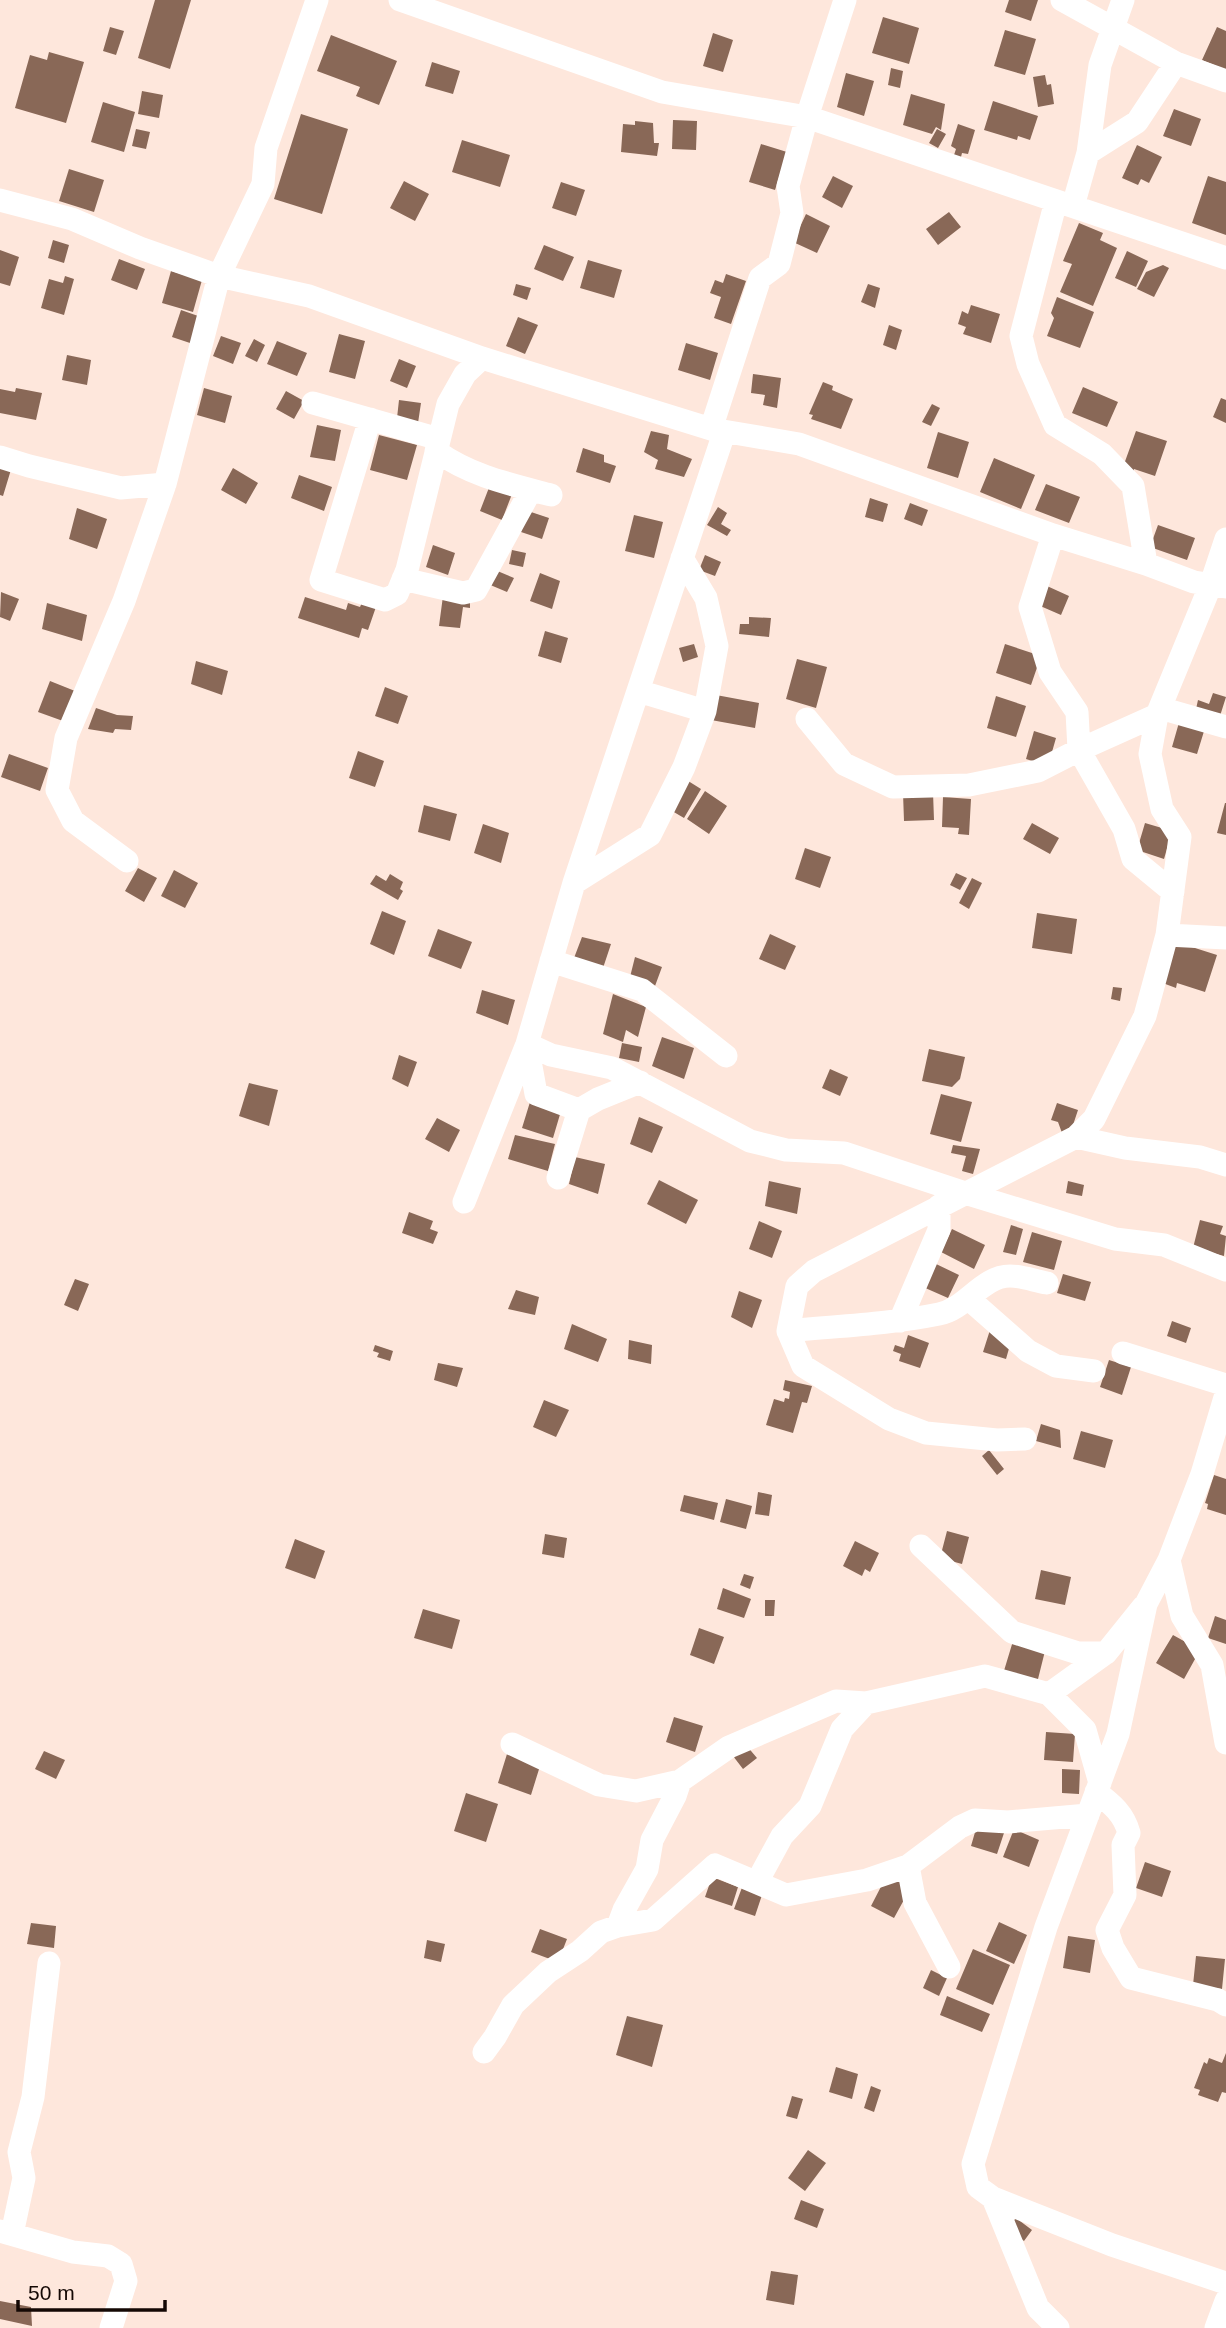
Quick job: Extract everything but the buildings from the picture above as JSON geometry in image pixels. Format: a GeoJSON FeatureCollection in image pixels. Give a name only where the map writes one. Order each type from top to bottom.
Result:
{"type":"FeatureCollection","features":[{"type":"Feature","properties":{"kind":"street"},"geometry":{"type":"LineString","coordinates":[[127,861],[73,821],[57,790],[66,738],[124,601],[165,484],[219,276],[263,184],[266,148],[317,0]]}},
{"type":"Feature","properties":{"kind":"street"},"geometry":{"type":"LineString","coordinates":[[400,0],[662,92],[807,117],[1226,258]]}},
{"type":"Feature","properties":{"kind":"street"},"geometry":{"type":"LineString","coordinates":[[464,1202],[527,1044],[574,883],[682,558],[760,278],[779,264],[792,213],[788,186],[845,0]]}},
{"type":"Feature","properties":{"kind":"street"},"geometry":{"type":"LineString","coordinates":[[1062,0],[1176,62],[1226,81]]}},
{"type":"Feature","properties":{"kind":"street"},"geometry":{"type":"LineString","coordinates":[[1123,0],[1100,65],[1088,153],[1065,203],[1021,336],[1028,364],[1055,425],[1102,454],[1133,486],[1146,564]]}},
{"type":"Feature","properties":{"kind":"street"},"geometry":{"type":"LineString","coordinates":[[1088,153],[1136,122],[1176,62]]}},
{"type":"Feature","properties":{"kind":"street"},"geometry":{"type":"LineString","coordinates":[[0,200],[72,219],[140,248],[219,276],[310,296],[482,358],[717,431],[799,444],[1053,535],[1195,582],[1219,585]]}},
{"type":"Feature","properties":{"kind":"street"},"geometry":{"type":"LineString","coordinates":[[370,419],[321,580],[385,600],[397,594],[403,579],[447,404],[465,374],[482,358]]}},
{"type":"Feature","properties":{"kind":"street"},"geometry":{"type":"LineString","coordinates":[[313,402],[370,419],[438,445],[456,465],[487,478],[541,492],[476,590],[463,593],[403,579]]}},
{"type":"Feature","properties":{"kind":"street"},"geometry":{"type":"LineString","coordinates":[[0,457],[121,488],[165,484]]}},
{"type":"Feature","properties":{"kind":"street"},"geometry":{"type":"LineString","coordinates":[[1053,535],[1030,607],[1050,672],[1077,712],[1079,750],[1124,829],[1133,859],[1173,892]]}},
{"type":"Feature","properties":{"kind":"street"},"geometry":{"type":"LineString","coordinates":[[1025,1440],[926,1433],[889,1419],[803,1366],[788,1331],[797,1286],[814,1272],[1076,1138],[1094,1119],[1144,1016],[1167,935],[1180,837],[1162,809],[1150,754],[1158,711],[1219,585],[1226,539]]}},
{"type":"Feature","properties":{"kind":"street"},"geometry":{"type":"LineString","coordinates":[[574,883],[649,835],[684,767],[705,711],[717,646],[706,598],[682,558]]}},
{"type":"Feature","properties":{"kind":"street"},"geometry":{"type":"LineString","coordinates":[[638,691],[705,711]]}},
{"type":"Feature","properties":{"kind":"street"},"geometry":{"type":"LineString","coordinates":[[807,719],[844,764],[892,787],[969,785],[1038,771],[1158,711],[1226,727]]}},
{"type":"Feature","properties":{"kind":"street"},"geometry":{"type":"LineString","coordinates":[[1167,935],[1226,938]]}},
{"type":"Feature","properties":{"kind":"street"},"geometry":{"type":"LineString","coordinates":[[551,961],[642,990],[726,1056]]}},
{"type":"Feature","properties":{"kind":"street"},"geometry":{"type":"LineString","coordinates":[[527,1044],[551,1055],[612,1068],[750,1141],[786,1150],[844,1153],[1115,1239],[1164,1245],[1226,1270]]}},
{"type":"Feature","properties":{"kind":"street"},"geometry":{"type":"LineString","coordinates":[[527,1044],[536,1094],[579,1110]]}},
{"type":"Feature","properties":{"kind":"street"},"geometry":{"type":"LineString","coordinates":[[558,1178],[579,1110],[640,1082]]}},
{"type":"Feature","properties":{"kind":"street"},"geometry":{"type":"LineString","coordinates":[[1076,1138],[1125,1148],[1200,1157],[1226,1165]]}},
{"type":"Feature","properties":{"kind":"street"},"geometry":{"type":"LineString","coordinates":[[900,1321],[939,1230],[939,1206]]}},
{"type":"Feature","properties":{"kind":"street"},"geometry":{"type":"LineString","coordinates":[[788,1331],[900,1321],[944,1314],[969,1299],[992,1279],[1009,1276],[1047,1283]]}},
{"type":"Feature","properties":{"kind":"street"},"geometry":{"type":"LineString","coordinates":[[969,1299],[1028,1351],[1056,1366],[1094,1371]]}},
{"type":"Feature","properties":{"kind":"street"},"geometry":{"type":"LineString","coordinates":[[1123,1353],[1226,1385]]}},
{"type":"Feature","properties":{"kind":"street"},"geometry":{"type":"LineString","coordinates":[[1049,1694],[1106,1653],[1146,1604],[1169,1560],[1202,1474],[1226,1394]]}},
{"type":"Feature","properties":{"kind":"street"},"geometry":{"type":"LineString","coordinates":[[921,1546],[1012,1632],[1078,1653],[1106,1653]]}},
{"type":"Feature","properties":{"kind":"street"},"geometry":{"type":"LineString","coordinates":[[1169,1560],[1182,1616],[1212,1665],[1226,1744]]}},
{"type":"Feature","properties":{"kind":"street"},"geometry":{"type":"LineString","coordinates":[[1146,1604],[1118,1734],[1046,1927],[973,2164],[978,2187],[992,2198],[1112,2245],[1226,2283]]}},
{"type":"Feature","properties":{"kind":"street"},"geometry":{"type":"LineString","coordinates":[[512,1744],[598,1785],[636,1791],[680,1781],[729,1747],[836,1701],[866,1703],[985,1676],[1049,1694],[1084,1730],[1098,1788],[1126,1821],[1129,1833],[1123,1845],[1125,1895],[1107,1930],[1113,1948],[1131,1978],[1218,2000],[1226,2005]]}},
{"type":"Feature","properties":{"kind":"street"},"geometry":{"type":"LineString","coordinates":[[757,1882],[782,1836],[810,1806],[842,1729],[866,1703]]}},
{"type":"Feature","properties":{"kind":"street"},"geometry":{"type":"LineString","coordinates":[[618,1926],[624,1910],[648,1869],[652,1840],[680,1781]]}},
{"type":"Feature","properties":{"kind":"street"},"geometry":{"type":"LineString","coordinates":[[484,2052],[513,2005],[548,1972],[580,1951],[601,1932],[653,1920],[715,1865],[786,1895],[867,1880],[908,1866],[960,1827],[975,1820],[1008,1822],[1088,1815]]}},
{"type":"Feature","properties":{"kind":"street"},"geometry":{"type":"LineString","coordinates":[[908,1866],[915,1903],[949,1967]]}},
{"type":"Feature","properties":{"kind":"street"},"geometry":{"type":"LineString","coordinates":[[49,1963],[33,2097],[19,2152],[24,2178],[6,2233],[73,2252],[108,2256],[121,2264],[126,2281],[111,2328]]}},
{"type":"Feature","properties":{"kind":"street"},"geometry":{"type":"LineString","coordinates":[[992,2198],[1038,2308],[1056,2327]]}},
{"type":"Feature","properties":{"kind":"street"},"geometry":{"type":"LineString","coordinates":[[1216,2328],[1226,2301]]}}]}
